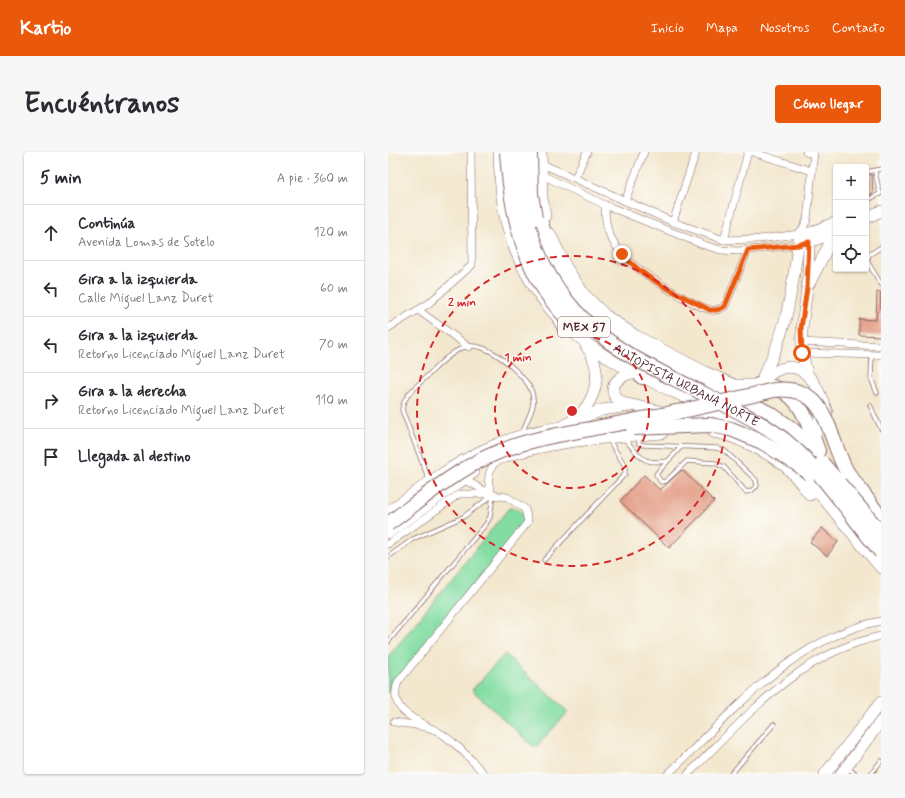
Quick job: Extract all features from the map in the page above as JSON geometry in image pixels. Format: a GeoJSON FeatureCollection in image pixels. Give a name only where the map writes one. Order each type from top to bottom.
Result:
{"type":"FeatureCollection","features":[{"type":"Feature","properties":{"kind":"highway"},"geometry":{"type":"LineString","coordinates":[[507,152],[514,216],[532,267],[550,297],[568,319],[588,333],[609,342]]}},
{"type":"Feature","properties":{"kind":"highway","name":"MEX 57"},"geometry":{"type":"LineString","coordinates":[[512,152],[517,201],[530,250],[542,275],[555,296],[574,317],[598,340],[624,357],[767,430],[791,447],[824,480],[881,549]]}},
{"type":"Feature","properties":{"kind":"highway","name":"AUTOPISTA URBANA NORTE"},"geometry":{"type":"LineString","coordinates":[[518,152],[521,194],[526,221],[537,253],[548,276],[561,296],[588,326],[609,342],[632,356],[775,432],[806,460],[850,514],[880,561]]}},
{"type":"Feature","properties":{"kind":"highway","name":"AUTOPISTA URBANA NORTE"},"geometry":{"type":"LineString","coordinates":[[530,152],[535,176],[535,217],[545,250],[566,287],[582,309],[604,330],[630,347],[759,413],[784,429],[818,458],[881,533]]}},
{"type":"Feature","properties":{"kind":"highway"},"geometry":{"type":"LineString","coordinates":[[535,176],[538,155]]}},
{"type":"Feature","properties":{"kind":"highway","name":"MEX 57"},"geometry":{"type":"LineString","coordinates":[[538,155],[536,195],[545,236],[559,268],[570,286],[590,310],[621,336],[638,347],[771,413],[802,435],[818,451],[881,526]]}},
{"type":"Feature","properties":{"kind":"highway"},"geometry":{"type":"LineString","coordinates":[[638,375],[665,378]]}},
{"type":"Feature","properties":{"kind":"highway"},"geometry":{"type":"LineString","coordinates":[[755,389],[769,386],[793,398],[804,414],[818,451]]}},
{"type":"Feature","properties":{"kind":"highway"},"geometry":{"type":"LineString","coordinates":[[388,524],[453,477],[479,461],[507,449],[535,440],[644,419],[784,389],[798,391],[810,397],[818,405],[836,450],[847,472],[881,518]]}},
{"type":"Feature","properties":{"kind":"highway"},"geometry":{"type":"LineString","coordinates":[[466,476],[482,462],[535,440],[601,434],[634,428],[710,425],[731,429],[762,442],[797,464],[850,514]]}},
{"type":"Feature","properties":{"kind":"main road"},"geometry":{"type":"LineString","coordinates":[[498,152],[503,204],[513,245],[531,282],[566,328],[607,358],[638,375],[754,431],[778,445],[880,561]]}},
{"type":"Feature","properties":{"kind":"main road"},"geometry":{"type":"LineString","coordinates":[[535,176],[543,204],[548,230],[566,267],[584,294],[605,315],[636,336],[705,372],[735,385],[755,389]]}},
{"type":"Feature","properties":{"kind":"main road"},"geometry":{"type":"LineString","coordinates":[[869,207],[881,197]]}},
{"type":"Feature","properties":{"kind":"main road"},"geometry":{"type":"LineString","coordinates":[[869,217],[881,211]]}},
{"type":"Feature","properties":{"kind":"main road"},"geometry":{"type":"LineString","coordinates":[[755,389],[773,358],[786,320],[798,245],[806,236],[833,230]]}},
{"type":"Feature","properties":{"kind":"main road"},"geometry":{"type":"LineString","coordinates":[[807,288],[833,235]]}},
{"type":"Feature","properties":{"kind":"main road"},"geometry":{"type":"LineString","coordinates":[[806,236],[807,288],[801,348],[808,376],[820,395],[841,447],[858,480],[881,513]]}},
{"type":"Feature","properties":{"kind":"main road"},"geometry":{"type":"LineString","coordinates":[[566,425],[581,413],[589,403],[596,382],[594,360],[585,343]]}},
{"type":"Feature","properties":{"kind":"main road"},"geometry":{"type":"LineString","coordinates":[[755,389],[769,374],[780,368],[792,368],[808,376]]}},
{"type":"Feature","properties":{"kind":"main road"},"geometry":{"type":"LineString","coordinates":[[638,375],[620,378],[614,384],[613,392],[615,398],[620,402],[687,417]]}},
{"type":"Feature","properties":{"kind":"main road"},"geometry":{"type":"LineString","coordinates":[[816,433],[820,417],[820,395]]}},
{"type":"Feature","properties":{"kind":"main road"},"geometry":{"type":"LineString","coordinates":[[388,533],[466,476],[535,440],[602,410],[638,406]]}},
{"type":"Feature","properties":{"kind":"main road"},"geometry":{"type":"LineString","coordinates":[[566,425],[687,417],[709,413]]}},
{"type":"Feature","properties":{"kind":"main road"},"geometry":{"type":"LineString","coordinates":[[601,434],[622,436],[703,431],[717,433],[740,441],[772,455],[787,468],[854,545],[880,561]]}},
{"type":"Feature","properties":{"kind":"main road"},"geometry":{"type":"LineString","coordinates":[[388,512],[430,482],[476,453],[504,440],[535,440]]}},
{"type":"Feature","properties":{"kind":"main road"},"geometry":{"type":"LineString","coordinates":[[825,774],[881,702]]}},
{"type":"Feature","properties":{"kind":"main road"},"geometry":{"type":"LineString","coordinates":[[848,772],[881,722]]}},
{"type":"Feature","properties":{"kind":"street"},"geometry":{"type":"LineString","coordinates":[[388,328],[428,304],[472,265],[471,152]]}},
{"type":"Feature","properties":{"kind":"street"},"geometry":{"type":"LineString","coordinates":[[575,178],[587,152]]}},
{"type":"Feature","properties":{"kind":"street"},"geometry":{"type":"LineString","coordinates":[[625,201],[644,152]]}},
{"type":"Feature","properties":{"kind":"street"},"geometry":{"type":"LineString","coordinates":[[673,222],[696,152]]}},
{"type":"Feature","properties":{"kind":"street"},"geometry":{"type":"LineString","coordinates":[[724,240],[748,152]]}},
{"type":"Feature","properties":{"kind":"street"},"geometry":{"type":"LineString","coordinates":[[752,152],[812,171]]}},
{"type":"Feature","properties":{"kind":"street"},"geometry":{"type":"LineString","coordinates":[[538,155],[575,178],[673,222],[724,240],[759,240],[806,236],[814,153],[806,152]]}},
{"type":"Feature","properties":{"kind":"street"},"geometry":{"type":"LineString","coordinates":[[535,176],[704,245],[721,250],[748,250],[798,245]]}},
{"type":"Feature","properties":{"kind":"street"},"geometry":{"type":"LineString","coordinates":[[605,205],[607,232],[629,262],[666,288],[710,310],[721,309],[725,306],[748,250]]}},
{"type":"Feature","properties":{"kind":"street"},"geometry":{"type":"LineString","coordinates":[[418,310],[469,347]]}},
{"type":"Feature","properties":{"kind":"street"},"geometry":{"type":"LineString","coordinates":[[801,348],[881,346]]}},
{"type":"Feature","properties":{"kind":"street"},"geometry":{"type":"LineString","coordinates":[[801,348],[881,355]]}},
{"type":"Feature","properties":{"kind":"street"},"geometry":{"type":"LineString","coordinates":[[493,495],[488,486],[488,480],[489,472],[496,460]]}},
{"type":"Feature","properties":{"kind":"street"},"geometry":{"type":"LineString","coordinates":[[466,476],[469,482],[493,495]]}},
{"type":"Feature","properties":{"kind":"street"},"geometry":{"type":"LineString","coordinates":[[388,544],[460,494],[507,497],[525,510],[528,522],[398,682],[395,690],[394,699],[399,708],[454,744],[475,763],[484,774]]}},
{"type":"Feature","properties":{"kind":"street"},"geometry":{"type":"LineString","coordinates":[[668,774],[758,688],[787,664],[811,647],[845,631],[881,621]]}},
{"type":"Feature","properties":{"kind":"street"},"geometry":{"type":"LineString","coordinates":[[688,774],[768,696],[790,677],[812,662],[846,646],[881,636]]}},
{"type":"Feature","properties":{"kind":"street"},"geometry":{"type":"LineString","coordinates":[[758,688],[768,696]]}},
{"type":"Feature","properties":{"kind":"street"},"geometry":{"type":"LineString","coordinates":[[394,722],[432,729]]}},
{"type":"Feature","properties":{"kind":"lane"},"geometry":{"type":"LineString","coordinates":[[869,172],[875,172],[881,169]]}},
{"type":"Feature","properties":{"kind":"lane"},"geometry":{"type":"LineString","coordinates":[[869,199],[881,197],[875,172]]}},
{"type":"Feature","properties":{"kind":"lane"},"geometry":{"type":"LineString","coordinates":[[881,247],[869,255],[867,261],[881,284]]}},
{"type":"Feature","properties":{"kind":"lane"},"geometry":{"type":"LineString","coordinates":[[553,312],[555,324],[562,335]]}},
{"type":"Feature","properties":{"kind":"lane"},"geometry":{"type":"LineString","coordinates":[[441,494],[430,482],[402,410],[404,399],[444,359],[462,348],[479,347],[495,354],[513,367],[525,380],[531,390],[533,398],[535,440]]}},
{"type":"Feature","properties":{"kind":"lane"},"geometry":{"type":"LineString","coordinates":[[872,354],[871,378],[877,393]]}},
{"type":"Feature","properties":{"kind":"lane"},"geometry":{"type":"LineString","coordinates":[[870,405],[881,429]]}},
{"type":"Feature","properties":{"kind":"lane"},"geometry":{"type":"LineString","coordinates":[[544,560],[625,474],[626,466],[601,434]]}},
{"type":"Feature","properties":{"kind":"lane"},"geometry":{"type":"LineString","coordinates":[[639,435],[639,442],[641,445],[712,447],[725,451],[756,480],[757,486],[751,492],[746,492],[720,464],[690,461],[684,462],[666,481],[663,482],[657,477],[656,474],[681,447]]}},
{"type":"Feature","properties":{"kind":"lane"},"geometry":{"type":"LineString","coordinates":[[622,436],[636,454],[644,461],[651,462],[668,460]]}},
{"type":"Feature","properties":{"kind":"lane"},"geometry":{"type":"LineString","coordinates":[[388,557],[413,539],[462,517],[493,495]]}},
{"type":"Feature","properties":{"kind":"lane"},"geometry":{"type":"LineString","coordinates":[[388,642],[486,524],[490,517],[493,495]]}},
{"type":"Feature","properties":{"kind":"lane"},"geometry":{"type":"LineString","coordinates":[[407,530],[413,539]]}},
{"type":"Feature","properties":{"kind":"lane"},"geometry":{"type":"LineString","coordinates":[[730,774],[774,724]]}},
{"type":"Feature","properties":{"kind":"lane"},"geometry":{"type":"LineString","coordinates":[[871,774],[881,761]]}},
{"type":"Feature","properties":{"kind":"green space"},"geometry":{"type":"Polygon","coordinates":[[[509,508],[521,511],[526,523],[388,693],[388,657],[509,508]]]}},
{"type":"Feature","properties":{"kind":"green space"},"geometry":{"type":"Polygon","coordinates":[[[505,654],[568,712],[535,748],[472,690],[505,654]]]}},
{"type":"Feature","properties":{"kind":"building"},"geometry":{"type":"Polygon","coordinates":[[[869,175],[872,175],[873,193],[870,195],[869,175]]]}},
{"type":"Feature","properties":{"kind":"building"},"geometry":{"type":"Polygon","coordinates":[[[877,292],[881,292],[881,336],[859,335],[859,319],[876,320],[877,292]]]}},
{"type":"Feature","properties":{"kind":"building"},"geometry":{"type":"Polygon","coordinates":[[[682,470],[714,501],[669,548],[620,501],[644,475],[660,490],[682,470]]]}},
{"type":"Feature","properties":{"kind":"building"},"geometry":{"type":"Polygon","coordinates":[[[822,528],[838,542],[827,556],[810,542],[822,528]]]}},
{"type":"Feature","properties":{"kind":"route"},"geometry":{"type":"LineString","coordinates":[[622,254],[629,262],[666,288],[710,310],[715,310],[721,309],[725,306],[748,250],[798,245],[809,242],[807,288],[800,336],[802,353]]}}]}
